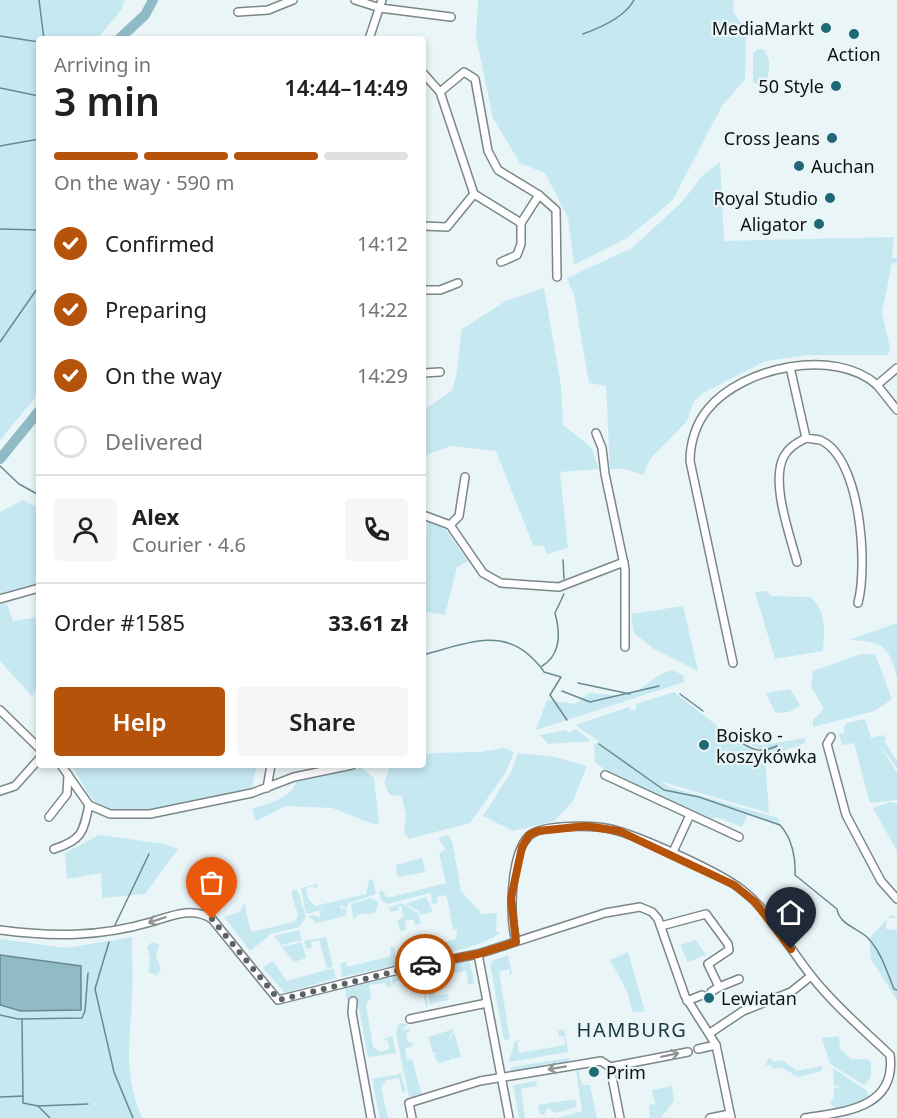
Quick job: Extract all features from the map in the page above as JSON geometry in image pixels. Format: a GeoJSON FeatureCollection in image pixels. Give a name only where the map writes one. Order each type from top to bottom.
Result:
{"type":"FeatureCollection","features":[{"type":"Feature","properties":{"kind":"street"},"geometry":{"type":"LineString","coordinates":[[238,12],[268,9],[293,0]]}},
{"type":"Feature","properties":{"kind":"street"},"geometry":{"type":"LineString","coordinates":[[355,0],[380,8],[451,17]]}},
{"type":"Feature","properties":{"kind":"street"},"geometry":{"type":"LineString","coordinates":[[370,36],[382,0]]}},
{"type":"Feature","properties":{"kind":"street"},"geometry":{"type":"LineString","coordinates":[[440,92],[464,72],[475,80],[488,151],[498,170],[539,195],[556,210],[557,277]]}},
{"type":"Feature","properties":{"kind":"street"},"geometry":{"type":"LineString","coordinates":[[426,76],[440,92],[474,194],[521,224]]}},
{"type":"Feature","properties":{"kind":"street"},"geometry":{"type":"LineString","coordinates":[[426,226],[447,227],[474,194]]}},
{"type":"Feature","properties":{"kind":"street"},"geometry":{"type":"LineString","coordinates":[[501,262],[517,255],[521,244],[521,224],[539,195]]}},
{"type":"Feature","properties":{"kind":"street"},"geometry":{"type":"LineString","coordinates":[[426,290],[440,290],[458,283]]}},
{"type":"Feature","properties":{"kind":"street"},"geometry":{"type":"LineString","coordinates":[[790,367],[806,438]]}},
{"type":"Feature","properties":{"kind":"street"},"geometry":{"type":"LineString","coordinates":[[733,663],[690,452],[703,416],[722,396],[763,373],[790,367],[840,367],[863,373],[877,385],[897,410]]}},
{"type":"Feature","properties":{"kind":"street"},"geometry":{"type":"LineString","coordinates":[[877,385],[897,368]]}},
{"type":"Feature","properties":{"kind":"street"},"geometry":{"type":"LineString","coordinates":[[426,373],[440,372]]}},
{"type":"Feature","properties":{"kind":"street"},"geometry":{"type":"LineString","coordinates":[[597,433],[602,448],[605,474],[624,562],[625,647]]}},
{"type":"Feature","properties":{"kind":"street"},"geometry":{"type":"LineString","coordinates":[[797,562],[783,512],[780,472],[789,449],[806,438],[821,441],[833,451],[846,470],[862,532],[861,591],[858,603]]}},
{"type":"Feature","properties":{"kind":"street"},"geometry":{"type":"LineString","coordinates":[[450,525],[459,516],[465,477]]}},
{"type":"Feature","properties":{"kind":"street"},"geometry":{"type":"LineString","coordinates":[[426,516],[450,525],[483,573],[501,583],[559,587],[624,562]]}},
{"type":"Feature","properties":{"kind":"street"},"geometry":{"type":"LineString","coordinates":[[0,599],[36,589]]}},
{"type":"Feature","properties":{"kind":"street"},"geometry":{"type":"LineString","coordinates":[[0,710],[36,745]]}},
{"type":"Feature","properties":{"kind":"street"},"geometry":{"type":"LineString","coordinates":[[831,737],[827,744],[846,815],[881,880],[897,899]]}},
{"type":"Feature","properties":{"kind":"street"},"geometry":{"type":"LineString","coordinates":[[0,791],[15,786],[36,762]]}},
{"type":"Feature","properties":{"kind":"street"},"geometry":{"type":"LineString","coordinates":[[63,768],[89,805],[110,814],[150,814],[267,788],[325,768]]}},
{"type":"Feature","properties":{"kind":"street"},"geometry":{"type":"LineString","coordinates":[[267,788],[270,768]]}},
{"type":"Feature","properties":{"kind":"street"},"geometry":{"type":"LineString","coordinates":[[49,817],[67,794],[68,774]]}},
{"type":"Feature","properties":{"kind":"street"},"geometry":{"type":"LineString","coordinates":[[605,775],[739,837]]}},
{"type":"Feature","properties":{"kind":"street"},"geometry":{"type":"LineString","coordinates":[[54,849],[74,843],[85,826],[89,805]]}},
{"type":"Feature","properties":{"kind":"street"},"geometry":{"type":"LineString","coordinates":[[672,854],[690,815]]}},
{"type":"Feature","properties":{"kind":"street"},"geometry":{"type":"LineString","coordinates":[[516,942],[511,898],[522,847],[529,835],[551,829],[603,827],[619,831],[672,854],[742,890],[762,911],[832,1000],[890,1055],[896,1070],[891,1088],[876,1104],[805,1118]]}},
{"type":"Feature","properties":{"kind":"street"},"geometry":{"type":"LineString","coordinates":[[0,930],[81,936],[118,931],[185,913],[198,912],[212,919],[279,1000],[406,968],[478,954],[605,913],[640,908],[652,912],[661,926],[687,1001],[716,1045],[731,1116],[710,1118]]}},
{"type":"Feature","properties":{"kind":"street"},"geometry":{"type":"LineString","coordinates":[[661,926],[706,914],[728,944],[729,950],[708,964],[719,987]]}},
{"type":"Feature","properties":{"kind":"street"},"geometry":{"type":"LineString","coordinates":[[478,954],[509,1118]]}},
{"type":"Feature","properties":{"kind":"street"},"geometry":{"type":"LineString","coordinates":[[710,1033],[743,1011],[791,992],[811,976]]}},
{"type":"Feature","properties":{"kind":"street"},"geometry":{"type":"LineString","coordinates":[[711,992],[739,979]]}},
{"type":"Feature","properties":{"kind":"street"},"geometry":{"type":"LineString","coordinates":[[687,1001],[702,995]]}},
{"type":"Feature","properties":{"kind":"street"},"geometry":{"type":"LineString","coordinates":[[353,1001],[352,1013],[371,1118]]}},
{"type":"Feature","properties":{"kind":"street"},"geometry":{"type":"LineString","coordinates":[[411,1019],[487,1002]]}},
{"type":"Feature","properties":{"kind":"street"},"geometry":{"type":"LineString","coordinates":[[698,1049],[716,1045]]}},
{"type":"Feature","properties":{"kind":"street"},"geometry":{"type":"LineString","coordinates":[[610,1067],[688,1052]]}},
{"type":"Feature","properties":{"kind":"street"},"geometry":{"type":"LineString","coordinates":[[412,1118],[409,1103],[480,1081],[596,1061],[605,1062],[610,1067],[620,1118]]}},
{"type":"Feature","properties":{"kind":"shaded area"},"geometry":{"type":"Polygon","coordinates":[[[0,0],[124,0],[122,9],[100,36],[36,36],[36,397],[0,440],[0,0]]]}},
{"type":"Feature","properties":{"kind":"shaded area"},"geometry":{"type":"Polygon","coordinates":[[[478,0],[734,0],[733,12],[746,30],[745,79],[722,106],[672,201],[627,238],[574,265],[568,218],[545,173],[520,163],[493,118],[476,37],[478,0]]]}},
{"type":"Feature","properties":{"kind":"shaded area"},"geometry":{"type":"Polygon","coordinates":[[[757,49],[763,49],[766,52],[769,62],[767,79],[761,87],[753,82],[753,54],[757,49]]]}},
{"type":"Feature","properties":{"kind":"shaded area"},"geometry":{"type":"Polygon","coordinates":[[[720,162],[724,241],[894,237],[892,258],[897,258],[897,263],[892,263],[882,312],[890,348],[888,355],[807,355],[766,361],[703,393],[694,401],[687,421],[651,458],[643,475],[624,469],[610,469],[606,386],[589,383],[574,295],[567,278],[632,248],[682,202],[702,176],[720,162]]]}},
{"type":"Feature","properties":{"kind":"shaded area"},"geometry":{"type":"Polygon","coordinates":[[[544,288],[561,386],[563,425],[591,447],[599,469],[560,472],[568,548],[547,554],[544,546],[533,545],[496,451],[451,446],[426,455],[426,409],[452,390],[456,377],[462,329],[506,301],[544,288]]]}},
{"type":"Feature","properties":{"kind":"shaded area"},"geometry":{"type":"Polygon","coordinates":[[[23,500],[36,506],[36,585],[0,596],[0,512],[23,500]]]}},
{"type":"Feature","properties":{"kind":"shaded area"},"geometry":{"type":"Polygon","coordinates":[[[428,521],[446,530],[468,561],[457,567],[445,615],[426,612],[428,521]]]}},
{"type":"Feature","properties":{"kind":"shaded area"},"geometry":{"type":"Polygon","coordinates":[[[767,591],[771,596],[811,597],[822,616],[823,651],[775,659],[755,592],[767,591]]]}},
{"type":"Feature","properties":{"kind":"shaded area"},"geometry":{"type":"Polygon","coordinates":[[[7,604],[13,621],[36,617],[36,690],[32,696],[0,661],[0,605],[7,604]]]}},
{"type":"Feature","properties":{"kind":"shaded area"},"geometry":{"type":"Polygon","coordinates":[[[683,606],[698,671],[654,649],[634,633],[631,614],[683,606]]]}},
{"type":"Feature","properties":{"kind":"shaded area"},"geometry":{"type":"Polygon","coordinates":[[[897,623],[896,675],[890,657],[882,646],[876,643],[849,640],[897,623]]]}},
{"type":"Feature","properties":{"kind":"shaded area"},"geometry":{"type":"Polygon","coordinates":[[[861,654],[875,654],[892,699],[875,711],[813,727],[813,720],[824,709],[811,687],[813,671],[861,654]]]}},
{"type":"Feature","properties":{"kind":"shaded area"},"geometry":{"type":"Polygon","coordinates":[[[672,670],[683,675],[684,682],[536,730],[547,700],[575,704],[589,693],[628,694],[672,670]]]}},
{"type":"Feature","properties":{"kind":"shaded area"},"geometry":{"type":"Polygon","coordinates":[[[790,689],[800,705],[789,712],[775,713],[766,693],[790,689]]]}},
{"type":"Feature","properties":{"kind":"shaded area"},"geometry":{"type":"Polygon","coordinates":[[[674,692],[739,743],[765,758],[769,813],[659,781],[575,725],[629,707],[631,711],[636,709],[636,704],[674,692]]]}},
{"type":"Feature","properties":{"kind":"shaded area"},"geometry":{"type":"Polygon","coordinates":[[[865,719],[871,738],[883,735],[886,739],[884,741],[897,761],[897,768],[879,744],[897,773],[897,800],[870,803],[854,743],[842,745],[839,734],[845,733],[843,728],[847,723],[865,719]]]}},
{"type":"Feature","properties":{"kind":"shaded area"},"geometry":{"type":"Polygon","coordinates":[[[576,729],[591,741],[548,744],[540,735],[566,730],[569,733],[576,729]]]}},
{"type":"Feature","properties":{"kind":"shaded area"},"geometry":{"type":"Polygon","coordinates":[[[805,738],[805,743],[771,755],[750,744],[764,745],[805,738]]]}},
{"type":"Feature","properties":{"kind":"shaded area"},"geometry":{"type":"Polygon","coordinates":[[[599,741],[669,787],[778,818],[780,826],[748,815],[742,827],[716,817],[712,819],[605,770],[595,762],[594,745],[599,741]]]}},
{"type":"Feature","properties":{"kind":"shaded area"},"geometry":{"type":"Polygon","coordinates":[[[504,748],[514,752],[506,772],[470,823],[409,839],[404,832],[406,816],[402,796],[390,795],[384,783],[390,768],[426,768],[426,754],[431,753],[480,752],[504,748]]]}},
{"type":"Feature","properties":{"kind":"shaded area"},"geometry":{"type":"Polygon","coordinates":[[[518,753],[555,757],[587,766],[573,801],[554,821],[513,831],[483,816],[511,772],[518,753]]]}},
{"type":"Feature","properties":{"kind":"shaded area"},"geometry":{"type":"Polygon","coordinates":[[[74,768],[256,768],[252,787],[158,809],[121,811],[106,808],[95,801],[74,768]]]}},
{"type":"Feature","properties":{"kind":"shaded area"},"geometry":{"type":"Polygon","coordinates":[[[362,768],[374,778],[379,823],[373,824],[332,808],[285,806],[256,821],[252,809],[285,796],[297,780],[362,768]]]}},
{"type":"Feature","properties":{"kind":"shaded area"},"geometry":{"type":"Polygon","coordinates":[[[890,802],[897,803],[897,851],[873,808],[890,802]]]}},
{"type":"Feature","properties":{"kind":"shaded area"},"geometry":{"type":"Polygon","coordinates":[[[99,835],[165,844],[178,849],[145,894],[102,898],[101,873],[67,879],[65,853],[99,835]]]}},
{"type":"Feature","properties":{"kind":"shaded area"},"geometry":{"type":"Polygon","coordinates":[[[448,835],[452,841],[461,891],[482,914],[497,913],[496,931],[499,933],[484,942],[471,946],[441,955],[407,961],[405,948],[411,947],[412,950],[417,950],[456,939],[457,930],[453,929],[447,898],[445,895],[437,897],[438,903],[432,904],[431,893],[387,904],[381,900],[379,892],[383,891],[386,897],[391,897],[446,883],[439,854],[446,849],[438,838],[448,835]]]}},
{"type":"Feature","properties":{"kind":"shaded area"},"geometry":{"type":"Polygon","coordinates":[[[422,858],[425,872],[397,877],[396,865],[422,858]]]}},
{"type":"Feature","properties":{"kind":"shaded area"},"geometry":{"type":"Polygon","coordinates":[[[373,879],[376,894],[349,903],[347,908],[340,905],[341,910],[344,908],[347,910],[345,916],[317,923],[308,916],[321,918],[319,912],[324,909],[306,914],[301,888],[318,884],[316,889],[314,886],[306,888],[308,899],[315,906],[366,894],[369,880],[373,879]]]}},
{"type":"Feature","properties":{"kind":"shaded area"},"geometry":{"type":"Polygon","coordinates":[[[297,889],[306,917],[299,927],[271,934],[250,951],[224,917],[240,912],[244,903],[251,932],[294,922],[298,916],[291,891],[297,889]]]}},
{"type":"Feature","properties":{"kind":"shaded area"},"geometry":{"type":"Polygon","coordinates":[[[426,897],[433,912],[420,915],[419,911],[405,904],[426,897]]]}},
{"type":"Feature","properties":{"kind":"shaded area"},"geometry":{"type":"Polygon","coordinates":[[[371,898],[379,902],[375,913],[356,915],[357,917],[353,919],[351,904],[371,898]]]}},
{"type":"Feature","properties":{"kind":"shaded area"},"geometry":{"type":"Polygon","coordinates":[[[401,903],[418,913],[421,924],[415,925],[413,919],[405,921],[406,930],[400,931],[397,921],[404,916],[401,906],[398,906],[399,910],[390,912],[389,908],[401,903]]]}},
{"type":"Feature","properties":{"kind":"shaded area"},"geometry":{"type":"Polygon","coordinates":[[[887,919],[886,929],[897,930],[897,1000],[871,959],[869,939],[887,919]]]}},
{"type":"Feature","properties":{"kind":"shaded area"},"geometry":{"type":"Polygon","coordinates":[[[299,930],[302,940],[281,945],[274,936],[299,930]]]}},
{"type":"Feature","properties":{"kind":"shaded area"},"geometry":{"type":"Polygon","coordinates":[[[132,937],[129,1058],[132,1086],[142,1118],[0,1118],[0,1005],[21,1011],[81,967],[0,955],[0,939],[66,948],[132,937]]]}},
{"type":"Feature","properties":{"kind":"shaded area"},"geometry":{"type":"Polygon","coordinates":[[[326,937],[333,967],[327,968],[319,940],[311,942],[312,948],[306,949],[304,941],[326,937]]]}},
{"type":"Feature","properties":{"kind":"shaded area"},"geometry":{"type":"Polygon","coordinates":[[[696,940],[706,955],[688,962],[680,945],[696,940]]]}},
{"type":"Feature","properties":{"kind":"shaded area"},"geometry":{"type":"Polygon","coordinates":[[[152,942],[159,944],[156,956],[161,969],[157,975],[148,972],[150,958],[147,947],[152,942]]]}},
{"type":"Feature","properties":{"kind":"shaded area"},"geometry":{"type":"Polygon","coordinates":[[[302,942],[306,958],[294,962],[282,947],[302,942]]]}},
{"type":"Feature","properties":{"kind":"shaded area"},"geometry":{"type":"Polygon","coordinates":[[[390,947],[394,947],[397,965],[342,977],[340,964],[346,962],[347,966],[351,966],[387,957],[391,955],[390,947]]]}},
{"type":"Feature","properties":{"kind":"shaded area"},"geometry":{"type":"Polygon","coordinates":[[[628,952],[645,1011],[633,1013],[627,991],[610,960],[628,952]]]}},
{"type":"Feature","properties":{"kind":"shaded area"},"geometry":{"type":"Polygon","coordinates":[[[0,955],[81,966],[81,1010],[21,1011],[0,1005],[0,955]]]}},
{"type":"Feature","properties":{"kind":"shaded area"},"geometry":{"type":"Polygon","coordinates":[[[508,955],[512,974],[510,975],[509,969],[499,972],[510,1039],[504,1040],[490,965],[494,960],[508,955]]]}},
{"type":"Feature","properties":{"kind":"shaded area"},"geometry":{"type":"Polygon","coordinates":[[[273,961],[287,981],[333,968],[336,978],[285,993],[263,968],[273,961]]]}},
{"type":"Feature","properties":{"kind":"shaded area"},"geometry":{"type":"Polygon","coordinates":[[[466,961],[470,963],[474,983],[468,985],[466,971],[437,976],[433,982],[435,996],[448,994],[449,1000],[430,1004],[423,970],[466,961]]]}},
{"type":"Feature","properties":{"kind":"shaded area"},"geometry":{"type":"Polygon","coordinates":[[[421,970],[428,1005],[426,1007],[423,992],[418,986],[420,982],[414,979],[396,981],[393,986],[391,976],[421,970]]]}},
{"type":"Feature","properties":{"kind":"shaded area"},"geometry":{"type":"Polygon","coordinates":[[[389,976],[392,986],[387,987],[385,983],[369,985],[371,997],[366,1005],[373,1047],[381,1052],[389,1049],[388,1041],[382,1040],[392,1036],[396,1053],[368,1057],[357,998],[347,1000],[345,988],[389,976]]]}},
{"type":"Feature","properties":{"kind":"shaded area"},"geometry":{"type":"Polygon","coordinates":[[[403,1023],[409,1025],[404,1027],[404,1030],[410,1028],[410,1031],[406,1033],[408,1042],[413,1043],[411,1047],[405,1048],[407,1060],[412,1059],[422,1095],[409,1097],[396,1033],[398,1025],[403,1023]]]}},
{"type":"Feature","properties":{"kind":"shaded area"},"geometry":{"type":"Polygon","coordinates":[[[454,1029],[447,1043],[454,1032],[461,1057],[455,1059],[451,1055],[453,1059],[438,1063],[434,1055],[438,1053],[433,1053],[428,1037],[454,1029]]]}},
{"type":"Feature","properties":{"kind":"shaded area"},"geometry":{"type":"Polygon","coordinates":[[[564,1029],[568,1052],[509,1062],[515,1041],[521,1040],[517,1043],[519,1053],[565,1045],[564,1036],[559,1037],[558,1031],[564,1029]]]}},
{"type":"Feature","properties":{"kind":"shaded area"},"geometry":{"type":"Polygon","coordinates":[[[839,1036],[840,1049],[851,1059],[867,1059],[871,1062],[871,1077],[864,1085],[830,1064],[822,1038],[839,1036]]]}},
{"type":"Feature","properties":{"kind":"shaded area"},"geometry":{"type":"Polygon","coordinates":[[[769,1057],[774,1062],[782,1060],[797,1071],[822,1066],[822,1071],[798,1077],[783,1068],[773,1069],[770,1065],[765,1065],[769,1057]]]}},
{"type":"Feature","properties":{"kind":"shaded area"},"geometry":{"type":"Polygon","coordinates":[[[569,1058],[571,1063],[510,1073],[511,1067],[569,1058]]]}},
{"type":"Feature","properties":{"kind":"shaded area"},"geometry":{"type":"Polygon","coordinates":[[[833,1068],[867,1091],[870,1101],[836,1108],[830,1104],[834,1096],[834,1088],[841,1087],[834,1086],[833,1068]]]}},
{"type":"Feature","properties":{"kind":"shaded area"},"geometry":{"type":"Polygon","coordinates":[[[399,1069],[406,1091],[402,1092],[399,1078],[386,1080],[381,1088],[388,1118],[380,1118],[372,1079],[400,1074],[399,1069]]]}},
{"type":"Feature","properties":{"kind":"shaded area"},"geometry":{"type":"Polygon","coordinates":[[[578,1069],[582,1085],[590,1085],[597,1118],[556,1118],[582,1111],[576,1071],[578,1069]]]}},
{"type":"Feature","properties":{"kind":"shaded area"},"geometry":{"type":"Polygon","coordinates":[[[536,1081],[537,1086],[521,1089],[525,1118],[519,1118],[513,1085],[536,1081]]]}},
{"type":"Feature","properties":{"kind":"shaded area"},"geometry":{"type":"Polygon","coordinates":[[[672,1086],[674,1101],[661,1118],[650,1118],[649,1105],[655,1104],[652,1090],[672,1086]]]}},
{"type":"Feature","properties":{"kind":"shaded area"},"geometry":{"type":"Polygon","coordinates":[[[575,1099],[577,1107],[555,1113],[549,1108],[546,1109],[545,1114],[540,1115],[538,1105],[575,1099]]]}},
{"type":"Feature","properties":{"kind":"waterway"},"geometry":{"type":"LineString","coordinates":[[39,0],[44,36]]}},
{"type":"Feature","properties":{"kind":"waterway"},"geometry":{"type":"LineString","coordinates":[[122,36],[145,15],[153,0]]}},
{"type":"Feature","properties":{"kind":"waterway"},"geometry":{"type":"LineString","coordinates":[[583,34],[618,17],[634,0]]}},
{"type":"Feature","properties":{"kind":"waterway"},"geometry":{"type":"LineString","coordinates":[[0,36],[36,42]]}},
{"type":"Feature","properties":{"kind":"waterway"},"geometry":{"type":"LineString","coordinates":[[0,88],[36,95]]}},
{"type":"Feature","properties":{"kind":"waterway"},"geometry":{"type":"LineString","coordinates":[[0,146],[36,140]]}},
{"type":"Feature","properties":{"kind":"waterway"},"geometry":{"type":"LineString","coordinates":[[0,229],[36,230]]}},
{"type":"Feature","properties":{"kind":"waterway"},"geometry":{"type":"LineString","coordinates":[[0,342],[36,290]]}},
{"type":"Feature","properties":{"kind":"waterway"},"geometry":{"type":"LineString","coordinates":[[0,459],[36,415]]}},
{"type":"Feature","properties":{"kind":"waterway"},"geometry":{"type":"LineString","coordinates":[[0,466],[19,484],[36,493]]}},
{"type":"Feature","properties":{"kind":"waterway"},"geometry":{"type":"LineString","coordinates":[[563,560],[564,579]]}},
{"type":"Feature","properties":{"kind":"waterway"},"geometry":{"type":"LineString","coordinates":[[542,666],[549,661],[556,649],[558,627],[555,613],[564,594]]}},
{"type":"Feature","properties":{"kind":"waterway"},"geometry":{"type":"LineString","coordinates":[[426,654],[478,641],[491,640],[517,647],[529,655],[544,672],[561,677],[550,695],[567,720]]}},
{"type":"Feature","properties":{"kind":"waterway"},"geometry":{"type":"LineString","coordinates":[[578,683],[630,694]]}},
{"type":"Feature","properties":{"kind":"waterway"},"geometry":{"type":"LineString","coordinates":[[562,691],[590,702],[659,686]]}},
{"type":"Feature","properties":{"kind":"waterway"},"geometry":{"type":"LineString","coordinates":[[680,694],[703,711]]}},
{"type":"Feature","properties":{"kind":"waterway"},"geometry":{"type":"LineString","coordinates":[[742,743],[759,750],[777,746]]}},
{"type":"Feature","properties":{"kind":"waterway"},"geometry":{"type":"LineString","coordinates":[[599,744],[664,790],[699,797],[780,825],[788,836],[792,848],[795,875],[837,909],[845,922],[867,937],[880,955],[894,989],[897,990]]}},
{"type":"Feature","properties":{"kind":"waterway"},"geometry":{"type":"LineString","coordinates":[[115,925],[149,854]]}},
{"type":"Feature","properties":{"kind":"waterway"},"geometry":{"type":"LineString","coordinates":[[109,942],[95,989],[114,1072],[133,1118]]}},
{"type":"Feature","properties":{"kind":"waterway"},"geometry":{"type":"LineString","coordinates":[[0,1015],[18,1019],[82,1018],[85,1011],[88,973]]}},
{"type":"Feature","properties":{"kind":"waterway"},"geometry":{"type":"LineString","coordinates":[[22,1019],[23,1103],[38,1106],[88,1104]]}},
{"type":"Feature","properties":{"kind":"waterway"},"geometry":{"type":"LineString","coordinates":[[0,1097],[23,1096]]}},
{"type":"Feature","properties":{"kind":"waterway"},"geometry":{"type":"LineString","coordinates":[[38,1106],[50,1118]]}},
{"type":"Feature","properties":{"kind":"way so far"},"geometry":{"type":"LineString","coordinates":[[212,919],[279,1000],[425,964]]}},
{"type":"Feature","properties":{"kind":"place","name":"MediaMarkt"},"geometry":{"type":"Point","coordinates":[826,28]}},
{"type":"Feature","properties":{"kind":"place","name":"Action"},"geometry":{"type":"Point","coordinates":[854,34]}},
{"type":"Feature","properties":{"kind":"place","name":"50 Style"},"geometry":{"type":"Point","coordinates":[836,86]}},
{"type":"Feature","properties":{"kind":"place","name":"Cross Jeans"},"geometry":{"type":"Point","coordinates":[832,138]}},
{"type":"Feature","properties":{"kind":"place","name":"Auchan"},"geometry":{"type":"Point","coordinates":[799,166]}},
{"type":"Feature","properties":{"kind":"place","name":"Royal Studio"},"geometry":{"type":"Point","coordinates":[830,198]}},
{"type":"Feature","properties":{"kind":"place","name":"Aligator"},"geometry":{"type":"Point","coordinates":[819,224]}},
{"type":"Feature","properties":{"kind":"place","name":"Boisko - koszykówka"},"geometry":{"type":"Point","coordinates":[704,745]}},
{"type":"Feature","properties":{"kind":"place","name":"Lewiatan"},"geometry":{"type":"Point","coordinates":[709,998]}},
{"type":"Feature","properties":{"kind":"place","name":"Prim"},"geometry":{"type":"Point","coordinates":[594,1072]}},
{"type":"Feature","properties":{"kind":"district","name":"HAMBURG"},"geometry":{"type":"Point","coordinates":[632,1029]}},
{"type":"Feature","properties":{"kind":"route"},"geometry":{"type":"LineString","coordinates":[[425,964],[478,954],[516,942],[511,898],[522,847],[529,835],[538,831],[586,826],[619,831],[724,879],[742,890],[755,902],[791,949]]}}]}
